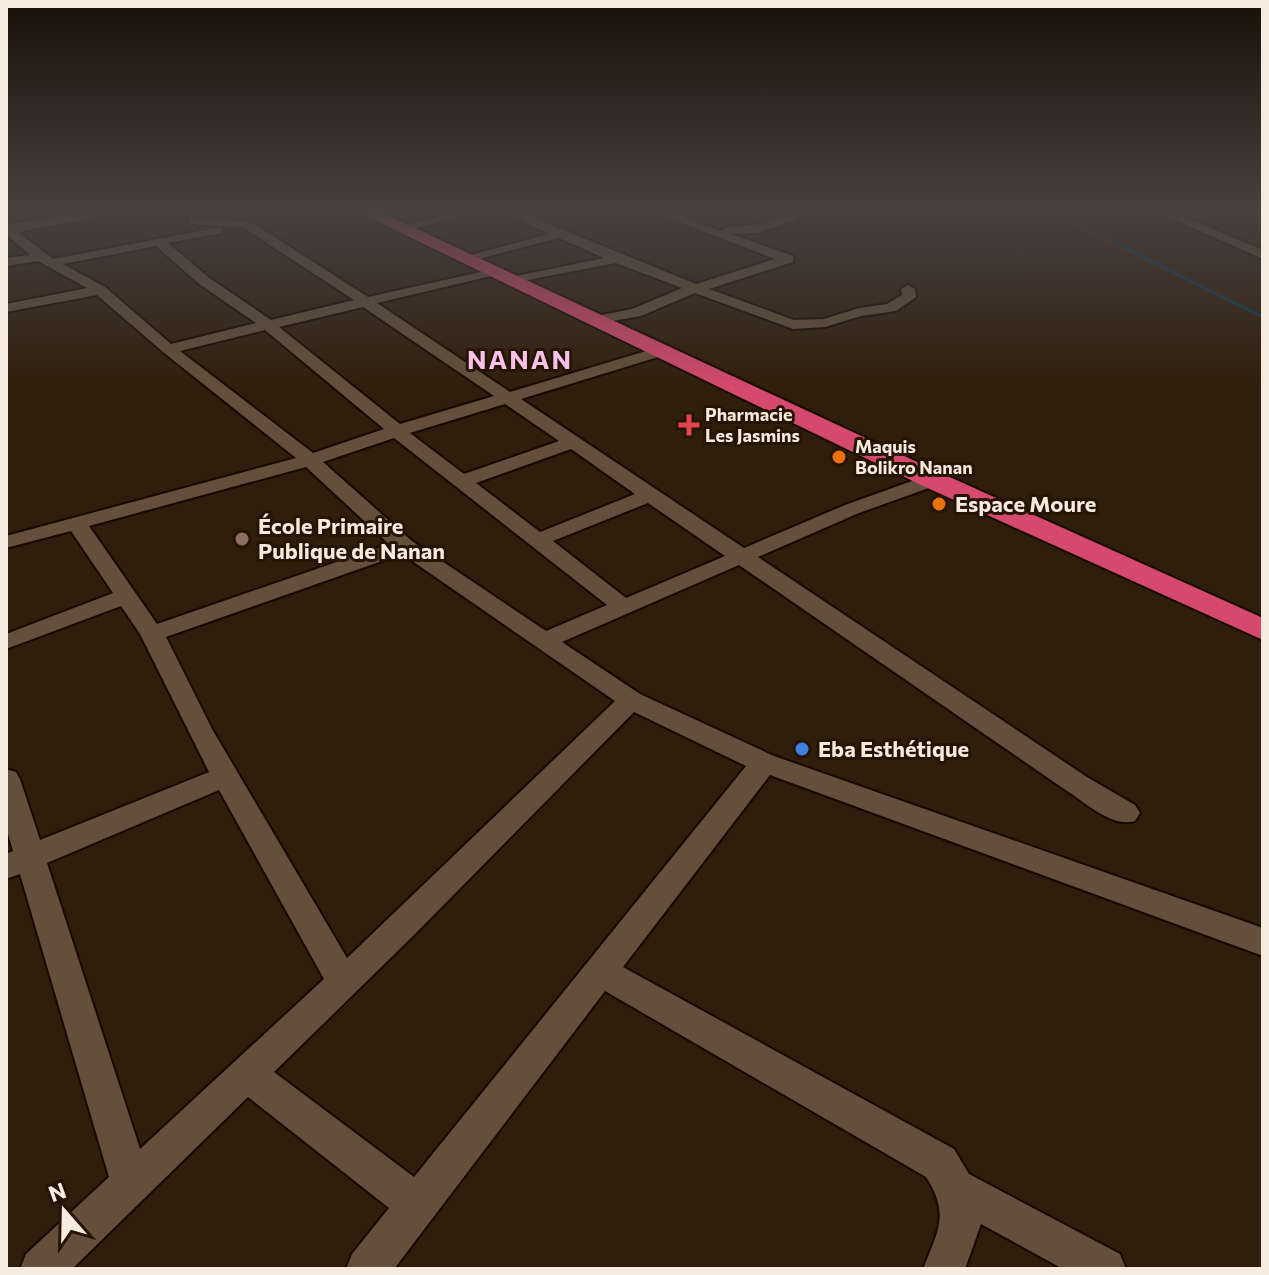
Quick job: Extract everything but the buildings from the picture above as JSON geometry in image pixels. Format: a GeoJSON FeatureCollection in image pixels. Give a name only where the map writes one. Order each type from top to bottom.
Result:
{"type":"FeatureCollection","features":[{"type":"Feature","properties":{"kind":"highway"},"geometry":{"type":"LineString","coordinates":[[489,270],[933,480],[1263,630]]}},
{"type":"Feature","properties":{"kind":"street"},"geometry":{"type":"LineString","coordinates":[[62,270],[100,290],[168,349],[310,460],[404,546],[631,700],[764,763],[1263,942]]}},
{"type":"Feature","properties":{"kind":"street"},"geometry":{"type":"LineString","coordinates":[[191,270],[268,325],[535,541],[625,608]]}},
{"type":"Feature","properties":{"kind":"street"},"geometry":{"type":"LineString","coordinates":[[315,270],[1077,784],[1125,813]]}},
{"type":"Feature","properties":{"kind":"street"},"geometry":{"type":"LineString","coordinates":[[168,349],[367,302],[547,270]]}},
{"type":"Feature","properties":{"kind":"street"},"geometry":{"type":"LineString","coordinates":[[645,270],[793,325],[825,323],[859,312],[891,308],[909,297],[908,289]]}},
{"type":"Feature","properties":{"kind":"street"},"geometry":{"type":"LineString","coordinates":[[596,320],[636,313],[666,298],[756,270]]}},
{"type":"Feature","properties":{"kind":"street"},"geometry":{"type":"LineString","coordinates":[[6,308],[100,290]]}},
{"type":"Feature","properties":{"kind":"street"},"geometry":{"type":"LineString","coordinates":[[6,542],[310,460],[662,351]]}},
{"type":"Feature","properties":{"kind":"street"},"geometry":{"type":"LineString","coordinates":[[463,481],[574,442]]}},
{"type":"Feature","properties":{"kind":"street"},"geometry":{"type":"LineString","coordinates":[[542,642],[852,509],[933,480]]}},
{"type":"Feature","properties":{"kind":"street"},"geometry":{"type":"LineString","coordinates":[[535,541],[648,496]]}},
{"type":"Feature","properties":{"kind":"street"},"geometry":{"type":"LineString","coordinates":[[76,522],[152,634],[226,776],[343,982]]}},
{"type":"Feature","properties":{"kind":"street"},"geometry":{"type":"LineString","coordinates":[[152,634],[404,546]]}},
{"type":"Feature","properties":{"kind":"street"},"geometry":{"type":"LineString","coordinates":[[6,642],[127,596]]}},
{"type":"Feature","properties":{"kind":"street"},"geometry":{"type":"LineString","coordinates":[[41,1269],[343,982],[631,700]]}},
{"type":"Feature","properties":{"kind":"street"},"geometry":{"type":"LineString","coordinates":[[367,1269],[764,763]]}},
{"type":"Feature","properties":{"kind":"street"},"geometry":{"type":"LineString","coordinates":[[18,862],[226,776]]}},
{"type":"Feature","properties":{"kind":"street"},"geometry":{"type":"LineString","coordinates":[[6,779],[18,862],[131,1184]]}},
{"type":"Feature","properties":{"kind":"street"},"geometry":{"type":"LineString","coordinates":[[601,972],[940,1163],[958,1189],[963,1223],[944,1269]]}},
{"type":"Feature","properties":{"kind":"street"},"geometry":{"type":"LineString","coordinates":[[247,1074],[419,1206]]}},
{"type":"Feature","properties":{"kind":"street"},"geometry":{"type":"LineString","coordinates":[[958,1189],[1105,1269]]}},
{"type":"Feature","properties":{"kind":"waterway"},"geometry":{"type":"LineString","coordinates":[[1168,270],[1263,317]]}},
{"type":"Feature","properties":{"kind":"place","name":"Pharmacie Les Jasmins"},"geometry":{"type":"Point","coordinates":[689,425]}},
{"type":"Feature","properties":{"kind":"place","name":"Maquis Bolikro Nanan"},"geometry":{"type":"Point","coordinates":[839,457]}},
{"type":"Feature","properties":{"kind":"place","name":"Espace Moure"},"geometry":{"type":"Point","coordinates":[939,504]}},
{"type":"Feature","properties":{"kind":"place","name":"École Primaire Publique de Nanan"},"geometry":{"type":"Point","coordinates":[242,539]}},
{"type":"Feature","properties":{"kind":"place","name":"Eba Esthétique"},"geometry":{"type":"Point","coordinates":[802,749]}},
{"type":"Feature","properties":{"kind":"district","name":"NANAN"},"geometry":{"type":"Point","coordinates":[520,360]}}]}
